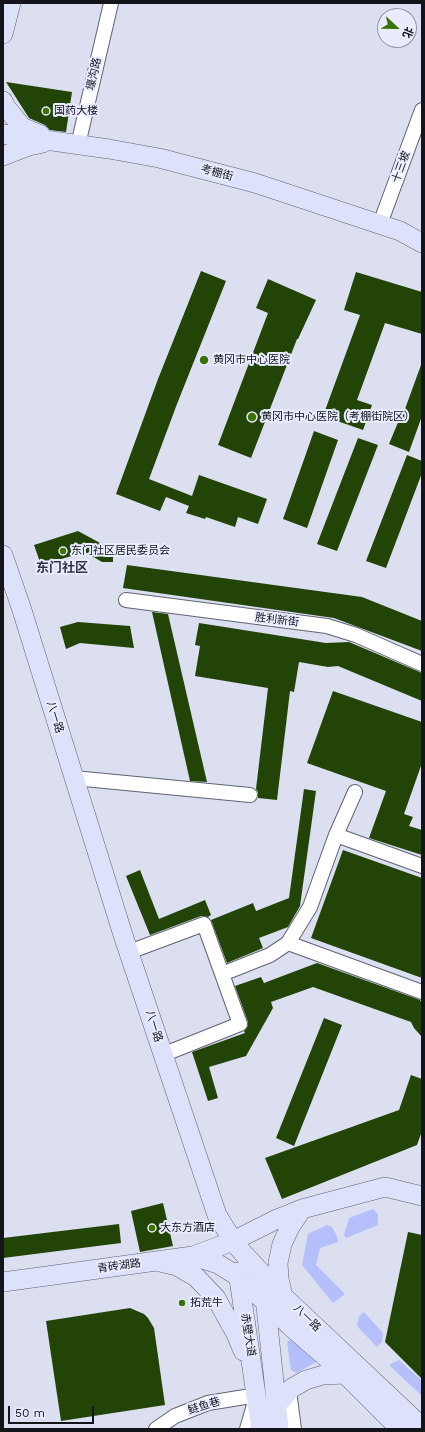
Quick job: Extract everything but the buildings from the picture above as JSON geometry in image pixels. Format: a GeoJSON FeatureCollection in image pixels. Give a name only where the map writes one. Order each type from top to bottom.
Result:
{"type":"FeatureCollection","features":[{"type":"Feature","properties":{"kind":"main road"},"geometry":{"type":"LineString","coordinates":[[3,34],[12,3]]}},
{"type":"Feature","properties":{"kind":"main road"},"geometry":{"type":"LineString","coordinates":[[3,101],[22,127],[57,142]]}},
{"type":"Feature","properties":{"kind":"main road","name":"考棚街"},"geometry":{"type":"LineString","coordinates":[[3,134],[158,158],[255,183],[400,230],[422,243]]}},
{"type":"Feature","properties":{"kind":"main road"},"geometry":{"type":"LineString","coordinates":[[3,156],[29,146],[57,142]]}},
{"type":"Feature","properties":{"kind":"main road","name":"八一路"},"geometry":{"type":"LineString","coordinates":[[3,555],[21,607],[162,1055],[217,1215],[233,1241],[283,1296],[422,1427]]}},
{"type":"Feature","properties":{"kind":"main road","name":"青砖湖路"},"geometry":{"type":"LineString","coordinates":[[3,1282],[193,1256],[233,1241],[276,1218],[302,1209],[385,1187],[422,1196]]}},
{"type":"Feature","properties":{"kind":"main road"},"geometry":{"type":"LineString","coordinates":[[283,1296],[279,1279],[278,1263],[282,1244],[290,1227],[302,1209]]}},
{"type":"Feature","properties":{"kind":"main road","name":"赤壁大道"},"geometry":{"type":"LineString","coordinates":[[233,1241],[261,1429]]}},
{"type":"Feature","properties":{"kind":"main road","name":"八一路"},"geometry":{"type":"LineString","coordinates":[[193,1256],[218,1264],[239,1277],[345,1374],[400,1429]]}},
{"type":"Feature","properties":{"kind":"main road"},"geometry":{"type":"LineString","coordinates":[[155,1261],[177,1266],[196,1277],[216,1298],[236,1334],[256,1389]]}},
{"type":"Feature","properties":{"kind":"main road","name":"赤壁大道"},"geometry":{"type":"LineString","coordinates":[[262,1273],[279,1429]]}},
{"type":"Feature","properties":{"kind":"main road"},"geometry":{"type":"LineString","coordinates":[[276,1406],[289,1391],[297,1385],[312,1378],[323,1374],[345,1374]]}},
{"type":"Feature","properties":{"kind":"street","name":"壕沟路"},"geometry":{"type":"LineString","coordinates":[[78,145],[111,3]]}},
{"type":"Feature","properties":{"kind":"street","name":"十三坡"},"geometry":{"type":"LineString","coordinates":[[380,224],[422,110]]}},
{"type":"Feature","properties":{"kind":"street","name":"胜利新街"},"geometry":{"type":"LineString","coordinates":[[126,600],[327,626],[356,635],[422,664]]}},
{"type":"Feature","properties":{"kind":"street"},"geometry":{"type":"LineString","coordinates":[[74,778],[250,795]]}},
{"type":"Feature","properties":{"kind":"street"},"geometry":{"type":"LineString","coordinates":[[222,974],[270,956],[288,943],[310,907],[336,835],[355,792]]}},
{"type":"Feature","properties":{"kind":"street"},"geometry":{"type":"LineString","coordinates":[[336,835],[422,866]]}},
{"type":"Feature","properties":{"kind":"street"},"geometry":{"type":"LineString","coordinates":[[129,952],[204,924],[240,1024],[162,1055]]}},
{"type":"Feature","properties":{"kind":"street"},"geometry":{"type":"LineString","coordinates":[[288,943],[422,992]]}},
{"type":"Feature","properties":{"kind":"street"},"geometry":{"type":"LineString","coordinates":[[247,1429],[256,1389]]}},
{"type":"Feature","properties":{"kind":"street","name":"鲢鱼巷"},"geometry":{"type":"LineString","coordinates":[[156,1429],[175,1416],[208,1403],[256,1389]]}},
{"type":"Feature","properties":{"kind":"street"},"geometry":{"type":"LineString","coordinates":[[289,1391],[294,1429]]}},
{"type":"Feature","properties":{"kind":"shaded area"},"geometry":{"type":"Polygon","coordinates":[[[373,1209],[378,1214],[378,1225],[346,1238],[344,1235],[349,1218],[373,1209]]]}},
{"type":"Feature","properties":{"kind":"shaded area"},"geometry":{"type":"Polygon","coordinates":[[[327,1225],[332,1227],[337,1236],[338,1242],[320,1248],[316,1265],[345,1294],[333,1303],[302,1265],[308,1234],[327,1225]]]}},
{"type":"Feature","properties":{"kind":"shaded area"},"geometry":{"type":"Polygon","coordinates":[[[364,1312],[383,1333],[382,1342],[377,1347],[357,1326],[359,1316],[364,1312]]]}},
{"type":"Feature","properties":{"kind":"shaded area"},"geometry":{"type":"Polygon","coordinates":[[[295,1336],[316,1357],[316,1362],[297,1373],[291,1370],[287,1342],[295,1336]]]}},
{"type":"Feature","properties":{"kind":"shaded area"},"geometry":{"type":"Polygon","coordinates":[[[399,1360],[422,1381],[422,1396],[389,1365],[399,1360]]]}},
{"type":"Feature","properties":{"kind":"place","name":"国药大楼"},"geometry":{"type":"Point","coordinates":[46,111]}},
{"type":"Feature","properties":{"kind":"place","name":"黄冈市中心医院"},"geometry":{"type":"Point","coordinates":[204,360]}},
{"type":"Feature","properties":{"kind":"place","name":"黄冈市中心医院（考棚街院区）"},"geometry":{"type":"Point","coordinates":[252,417]}},
{"type":"Feature","properties":{"kind":"place","name":"东门社区居民委员会"},"geometry":{"type":"Point","coordinates":[63,551]}},
{"type":"Feature","properties":{"kind":"place","name":"大东方酒店"},"geometry":{"type":"Point","coordinates":[152,1228]}},
{"type":"Feature","properties":{"kind":"place","name":"拓荒牛"},"geometry":{"type":"Point","coordinates":[182,1303]}},
{"type":"Feature","properties":{"kind":"district","name":"东门社区"},"geometry":{"type":"Point","coordinates":[62,568]}}]}
